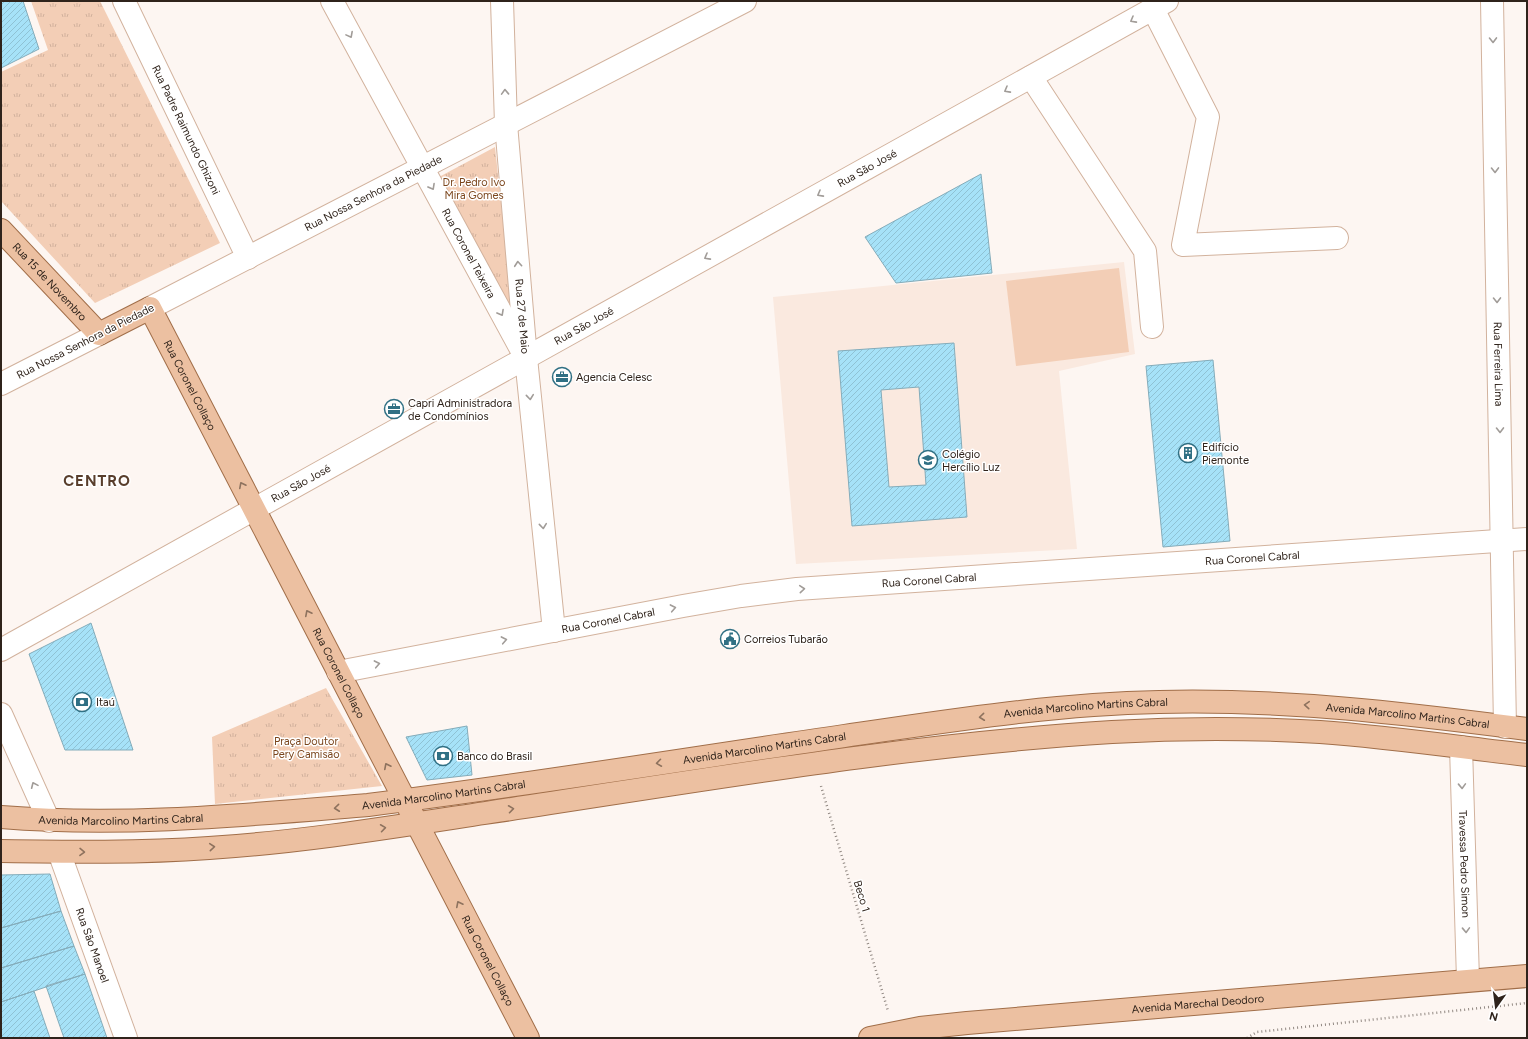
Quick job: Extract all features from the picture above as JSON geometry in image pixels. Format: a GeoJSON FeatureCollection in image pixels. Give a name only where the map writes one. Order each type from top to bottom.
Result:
{"type":"FeatureCollection","features":[{"type":"Feature","properties":{"kind":"main road","name":"Rua 15 de Novembro"},"geometry":{"type":"LineString","coordinates":[[1,230],[99,334]]}},
{"type":"Feature","properties":{"kind":"main road","name":"Rua Nossa Senhora da Piedade"},"geometry":{"type":"LineString","coordinates":[[99,334],[150,308]]}},
{"type":"Feature","properties":{"kind":"main road","name":"Rua Coronel Collaço"},"geometry":{"type":"LineString","coordinates":[[150,308],[528,1038]]}},
{"type":"Feature","properties":{"kind":"main road","name":"Avenida Marcolino Martins Cabral"},"geometry":{"type":"LineString","coordinates":[[1,817],[49,821],[136,821],[288,813],[405,800],[969,718],[1076,706],[1157,702],[1297,704],[1388,712],[1527,729]]}},
{"type":"Feature","properties":{"kind":"main road","name":"Avenida Marcolino Martins Cabral"},"geometry":{"type":"LineString","coordinates":[[1,851],[59,852],[209,848],[320,837],[418,824],[814,764],[941,747],[1111,732],[1181,729],[1250,729],[1321,732],[1527,755]]}},
{"type":"Feature","properties":{"kind":"main road","name":"Avenida Marechal Deodoro"},"geometry":{"type":"LineString","coordinates":[[870,1038],[894,1032],[967,1023],[1527,976]]}},
{"type":"Feature","properties":{"kind":"street","name":"Rua Padre Raimundo Ghizoni"},"geometry":{"type":"LineString","coordinates":[[124,1],[248,258]]}},
{"type":"Feature","properties":{"kind":"street","name":"Rua Coronel Teixeira"},"geometry":{"type":"LineString","coordinates":[[332,1],[526,358]]}},
{"type":"Feature","properties":{"kind":"street","name":"Rua 27 de Maio"},"geometry":{"type":"LineString","coordinates":[[502,1],[506,124],[526,358],[554,631]]}},
{"type":"Feature","properties":{"kind":"street","name":"Rua Nossa Senhora da Piedade"},"geometry":{"type":"LineString","coordinates":[[150,308],[745,1]]}},
{"type":"Feature","properties":{"kind":"street","name":"Rua Ferreira Lima"},"geometry":{"type":"LineString","coordinates":[[1492,1],[1505,726]]}},
{"type":"Feature","properties":{"kind":"street","name":"Rua São José"},"geometry":{"type":"LineString","coordinates":[[1,650],[1160,5]]}},
{"type":"Feature","properties":{"kind":"street"},"geometry":{"type":"LineString","coordinates":[[1160,5],[1208,117],[1183,245],[1337,238]]}},
{"type":"Feature","properties":{"kind":"street"},"geometry":{"type":"LineString","coordinates":[[1031,77],[1145,251],[1152,326]]}},
{"type":"Feature","properties":{"kind":"street","name":"Rua Nossa Senhora da Piedade"},"geometry":{"type":"LineString","coordinates":[[1,384],[99,334]]}},
{"type":"Feature","properties":{"kind":"street","name":"Rua Coronel Cabral"},"geometry":{"type":"LineString","coordinates":[[338,672],[741,596],[796,589],[1527,539]]}},
{"type":"Feature","properties":{"kind":"street"},"geometry":{"type":"LineString","coordinates":[[1,714],[49,821]]}},
{"type":"Feature","properties":{"kind":"street","name":"Travessa Pedro Simon"},"geometry":{"type":"LineString","coordinates":[[1461,747],[1468,980]]}},
{"type":"Feature","properties":{"kind":"street","name":"Rua São Manoel"},"geometry":{"type":"LineString","coordinates":[[59,852],[126,1038]]}},
{"type":"Feature","properties":{"kind":"path","name":"Beco 1"},"geometry":{"type":"LineString","coordinates":[[814,764],[894,1032]]}},
{"type":"Feature","properties":{"kind":"path"},"geometry":{"type":"LineString","coordinates":[[1247,1038],[1256,1032],[1527,1003]]}},
{"type":"Feature","properties":{"kind":"shaded area","name":"Colégio Hercílio Luz"},"geometry":{"type":"Polygon","coordinates":[[[1124,262],[1135,354],[1059,371],[1077,549],[796,564],[773,297],[1124,262]]]}},
{"type":"Feature","properties":{"kind":"green space"},"geometry":{"type":"Polygon","coordinates":[[[31,1],[100,1],[220,243],[95,303],[1,201],[1,72],[48,50],[31,1]]]}},
{"type":"Feature","properties":{"kind":"green space","name":"Dr. Pedro Ivo Mira Gomes"},"geometry":{"type":"Polygon","coordinates":[[[495,147],[513,315],[439,177],[495,147]]]}},
{"type":"Feature","properties":{"kind":"green space"},"geometry":{"type":"Polygon","coordinates":[[[1119,268],[1129,352],[1016,366],[1006,281],[1119,268]]]}},
{"type":"Feature","properties":{"kind":"green space","name":"Praça Doutor Pery Camisão"},"geometry":{"type":"Polygon","coordinates":[[[326,688],[382,786],[215,804],[212,737],[326,688]]]}},
{"type":"Feature","properties":{"kind":"building"},"geometry":{"type":"Polygon","coordinates":[[[1,1],[23,1],[39,49],[1,68],[1,1]]]}},
{"type":"Feature","properties":{"kind":"building"},"geometry":{"type":"Polygon","coordinates":[[[981,174],[992,273],[896,283],[865,237],[981,174]]]}},
{"type":"Feature","properties":{"kind":"building"},"geometry":{"type":"Polygon","coordinates":[[[954,343],[967,517],[852,526],[838,351],[954,343]],[[919,387],[881,390],[889,487],[926,485],[919,387]]]}},
{"type":"Feature","properties":{"kind":"building","name":"Edifício Piemonte"},"geometry":{"type":"Polygon","coordinates":[[[1213,360],[1230,541],[1163,547],[1146,366],[1213,360]]]}},
{"type":"Feature","properties":{"kind":"building","name":"Itaú"},"geometry":{"type":"Polygon","coordinates":[[[91,623],[133,750],[65,750],[29,654],[91,623]]]}},
{"type":"Feature","properties":{"kind":"building","name":"Banco do Brasil"},"geometry":{"type":"Polygon","coordinates":[[[467,726],[472,775],[427,780],[406,737],[467,726]]]}},
{"type":"Feature","properties":{"kind":"building"},"geometry":{"type":"Polygon","coordinates":[[[50,874],[61,911],[1,928],[1,875],[50,874]]]}},
{"type":"Feature","properties":{"kind":"building"},"geometry":{"type":"Polygon","coordinates":[[[61,911],[74,946],[1,968],[1,928],[61,911]]]}},
{"type":"Feature","properties":{"kind":"building"},"geometry":{"type":"Polygon","coordinates":[[[74,946],[85,974],[1,1002],[1,968],[74,946]]]}},
{"type":"Feature","properties":{"kind":"building"},"geometry":{"type":"Polygon","coordinates":[[[85,974],[107,1038],[64,1038],[46,986],[85,974]]]}},
{"type":"Feature","properties":{"kind":"building"},"geometry":{"type":"Polygon","coordinates":[[[34,991],[50,1038],[1,1038],[1,1002],[34,991]]]}},
{"type":"Feature","properties":{"kind":"place","name":"Agencia Celesc"},"geometry":{"type":"Point","coordinates":[562,377]}},
{"type":"Feature","properties":{"kind":"place","name":"Capri Administradora de Condomínios"},"geometry":{"type":"Point","coordinates":[394,409]}},
{"type":"Feature","properties":{"kind":"place","name":"Edifício Piemonte"},"geometry":{"type":"Point","coordinates":[1188,453]}},
{"type":"Feature","properties":{"kind":"place","name":"Colégio Hercílio Luz"},"geometry":{"type":"Point","coordinates":[928,460]}},
{"type":"Feature","properties":{"kind":"place","name":"Correios Tubarão"},"geometry":{"type":"Point","coordinates":[730,639]}},
{"type":"Feature","properties":{"kind":"place","name":"Itaú"},"geometry":{"type":"Point","coordinates":[82,702]}},
{"type":"Feature","properties":{"kind":"place","name":"Banco do Brasil"},"geometry":{"type":"Point","coordinates":[443,756]}},
{"type":"Feature","properties":{"kind":"district","name":"CENTRO"},"geometry":{"type":"Point","coordinates":[97,481]}}]}
